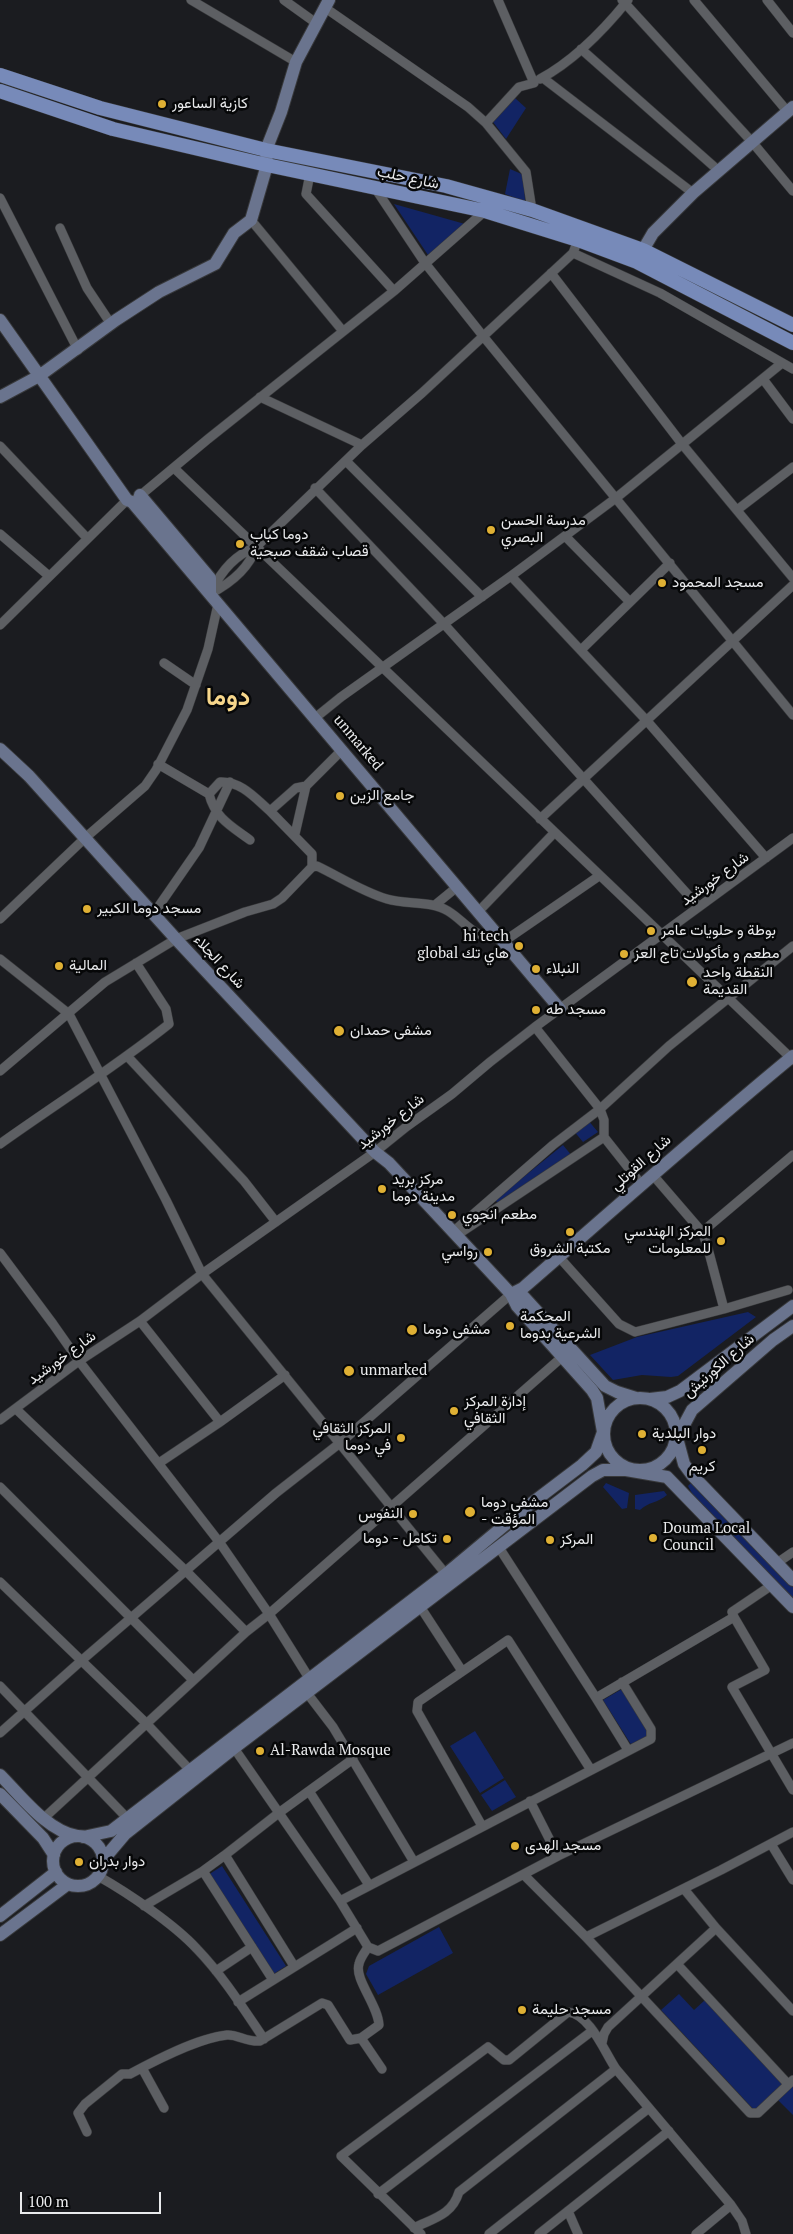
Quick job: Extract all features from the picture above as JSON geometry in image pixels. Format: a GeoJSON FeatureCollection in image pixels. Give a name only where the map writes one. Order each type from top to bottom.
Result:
{"type":"FeatureCollection","features":[{"type":"Feature","properties":{"kind":"main road","name":"شارع حلب"},"geometry":{"type":"LineString","coordinates":[[0,75],[100,108],[266,150],[446,186],[532,210],[578,240]]}},
{"type":"Feature","properties":{"kind":"main road","name":"شارع حلب"},"geometry":{"type":"LineString","coordinates":[[0,90],[113,129],[267,165],[485,211],[578,240],[640,256],[793,325]]}},
{"type":"Feature","properties":{"kind":"main road","name":"شارع حلب"},"geometry":{"type":"LineString","coordinates":[[640,256],[793,343]]}},
{"type":"Feature","properties":{"kind":"street"},"geometry":{"type":"LineString","coordinates":[[191,0],[296,62]]}},
{"type":"Feature","properties":{"kind":"street"},"geometry":{"type":"LineString","coordinates":[[284,0],[316,23]]}},
{"type":"Feature","properties":{"kind":"street"},"geometry":{"type":"LineString","coordinates":[[498,0],[534,83]]}},
{"type":"Feature","properties":{"kind":"street"},"geometry":{"type":"LineString","coordinates":[[640,256],[653,233],[693,193],[790,109],[694,0]]}},
{"type":"Feature","properties":{"kind":"street"},"geometry":{"type":"LineString","coordinates":[[767,0],[793,33]]}},
{"type":"Feature","properties":{"kind":"street"},"geometry":{"type":"LineString","coordinates":[[486,123],[519,87],[534,83],[562,67],[625,1],[793,191]]}},
{"type":"Feature","properties":{"kind":"street"},"geometry":{"type":"LineString","coordinates":[[0,396],[39,376],[159,292],[214,264],[234,233],[251,220],[267,165],[266,150],[281,112],[296,62],[326,4],[468,107],[486,123],[526,172],[532,210]]}},
{"type":"Feature","properties":{"kind":"street"},"geometry":{"type":"LineString","coordinates":[[581,49],[719,171]]}},
{"type":"Feature","properties":{"kind":"street"},"geometry":{"type":"LineString","coordinates":[[543,78],[693,193]]}},
{"type":"Feature","properties":{"kind":"street"},"geometry":{"type":"LineString","coordinates":[[310,174],[306,194],[394,291]]}},
{"type":"Feature","properties":{"kind":"street"},"geometry":{"type":"LineString","coordinates":[[375,188],[425,263],[793,715]]}},
{"type":"Feature","properties":{"kind":"street"},"geometry":{"type":"LineString","coordinates":[[0,198],[78,350]]}},
{"type":"Feature","properties":{"kind":"street"},"geometry":{"type":"LineString","coordinates":[[0,625],[87,538],[342,330],[394,291],[485,211]]}},
{"type":"Feature","properties":{"kind":"street"},"geometry":{"type":"LineString","coordinates":[[251,220],[342,330]]}},
{"type":"Feature","properties":{"kind":"street"},"geometry":{"type":"LineString","coordinates":[[60,228],[84,282],[98,308],[111,324]]}},
{"type":"Feature","properties":{"kind":"street"},"geometry":{"type":"LineString","coordinates":[[210,594],[219,576],[243,552],[256,547],[315,488],[422,393],[551,272],[578,240],[660,293],[793,369]]}},
{"type":"Feature","properties":{"kind":"street"},"geometry":{"type":"LineString","coordinates":[[551,272],[682,444],[793,578]]}},
{"type":"Feature","properties":{"kind":"street","name":"unmarked"},"geometry":{"type":"LineString","coordinates":[[0,320],[39,376],[133,499],[218,604],[560,1009]]}},
{"type":"Feature","properties":{"kind":"street"},"geometry":{"type":"LineString","coordinates":[[315,718],[616,498],[782,363]]}},
{"type":"Feature","properties":{"kind":"street"},"geometry":{"type":"LineString","coordinates":[[763,379],[793,419]]}},
{"type":"Feature","properties":{"kind":"street"},"geometry":{"type":"LineString","coordinates":[[260,396],[362,445]]}},
{"type":"Feature","properties":{"kind":"street"},"geometry":{"type":"LineString","coordinates":[[0,446],[87,538]]}},
{"type":"Feature","properties":{"kind":"street"},"geometry":{"type":"LineString","coordinates":[[346,461],[482,596]]}},
{"type":"Feature","properties":{"kind":"street"},"geometry":{"type":"LineString","coordinates":[[737,510],[793,466]]}},
{"type":"Feature","properties":{"kind":"street"},"geometry":{"type":"LineString","coordinates":[[174,468],[599,876],[792,1058]]}},
{"type":"Feature","properties":{"kind":"street"},"geometry":{"type":"LineString","coordinates":[[315,488],[444,624],[699,907]]}},
{"type":"Feature","properties":{"kind":"street"},"geometry":{"type":"LineString","coordinates":[[0,534],[49,576]]}},
{"type":"Feature","properties":{"kind":"street"},"geometry":{"type":"LineString","coordinates":[[566,536],[629,601]]}},
{"type":"Feature","properties":{"kind":"street"},"geometry":{"type":"LineString","coordinates":[[582,649],[670,563]]}},
{"type":"Feature","properties":{"kind":"street"},"geometry":{"type":"LineString","coordinates":[[511,576],[582,649],[766,858]]}},
{"type":"Feature","properties":{"kind":"street"},"geometry":{"type":"LineString","coordinates":[[540,819],[793,585]]}},
{"type":"Feature","properties":{"kind":"street"},"geometry":{"type":"LineString","coordinates":[[0,919],[85,838],[145,786],[187,710],[208,649],[218,604]]}},
{"type":"Feature","properties":{"kind":"street"},"geometry":{"type":"LineString","coordinates":[[164,663],[196,685]]}},
{"type":"Feature","properties":{"kind":"street","name":"شارع الجلاء"},"geometry":{"type":"LineString","coordinates":[[0,749],[29,776],[154,912],[176,940],[511,1294]]}},
{"type":"Feature","properties":{"kind":"street"},"geometry":{"type":"LineString","coordinates":[[295,834],[306,786],[342,750]]}},
{"type":"Feature","properties":{"kind":"street"},"geometry":{"type":"LineString","coordinates":[[158,764],[209,794],[215,811],[226,824],[250,840]]}},
{"type":"Feature","properties":{"kind":"street"},"geometry":{"type":"LineString","coordinates":[[209,794],[220,782],[230,782],[240,786],[295,834],[312,854],[312,867]]}},
{"type":"Feature","properties":{"kind":"street"},"geometry":{"type":"LineString","coordinates":[[154,912],[199,848],[230,782]]}},
{"type":"Feature","properties":{"kind":"street"},"geometry":{"type":"LineString","coordinates":[[270,811],[296,788],[306,786]]}},
{"type":"Feature","properties":{"kind":"street"},"geometry":{"type":"LineString","coordinates":[[478,912],[554,833]]}},
{"type":"Feature","properties":{"kind":"street","name":"شارع خورشيد"},"geometry":{"type":"LineString","coordinates":[[0,1420],[79,1361],[140,1321],[202,1274],[376,1152],[535,1027],[793,838]]}},
{"type":"Feature","properties":{"kind":"street"},"geometry":{"type":"LineString","coordinates":[[0,1071],[105,982],[176,940],[245,912],[273,904],[282,898],[312,867],[317,866],[387,899],[435,906],[448,911],[481,936],[500,938],[599,876]]}},
{"type":"Feature","properties":{"kind":"street"},"geometry":{"type":"LineString","coordinates":[[435,906],[457,887]]}},
{"type":"Feature","properties":{"kind":"street"},"geometry":{"type":"LineString","coordinates":[[455,1233],[554,1145],[600,1109],[669,1046],[793,946]]}},
{"type":"Feature","properties":{"kind":"street"},"geometry":{"type":"LineString","coordinates":[[0,959],[69,1014],[101,1073],[202,1274],[449,1578]]}},
{"type":"Feature","properties":{"kind":"street"},"geometry":{"type":"LineString","coordinates":[[0,1144],[101,1073],[128,1057],[169,1024],[166,1009],[136,963]]}},
{"type":"Feature","properties":{"kind":"street"},"geometry":{"type":"LineString","coordinates":[[535,1027],[600,1109],[604,1120],[604,1137],[642,1184]]}},
{"type":"Feature","properties":{"kind":"street"},"geometry":{"type":"LineString","coordinates":[[128,1057],[244,1181],[276,1222]]}},
{"type":"Feature","properties":{"kind":"street","name":"شارع القوتلي"},"geometry":{"type":"LineString","coordinates":[[511,1294],[523,1288],[652,1174],[792,1058]]}},
{"type":"Feature","properties":{"kind":"street"},"geometry":{"type":"LineString","coordinates":[[455,1233],[604,1137]]}},
{"type":"Feature","properties":{"kind":"street"},"geometry":{"type":"LineString","coordinates":[[702,1232],[793,1156]]}},
{"type":"Feature","properties":{"kind":"street"},"geometry":{"type":"LineString","coordinates":[[652,1174],[702,1232],[724,1310]]}},
{"type":"Feature","properties":{"kind":"street"},"geometry":{"type":"LineString","coordinates":[[0,1253],[54,1324],[79,1361],[220,1543],[269,1614],[309,1678]]}},
{"type":"Feature","properties":{"kind":"street"},"geometry":{"type":"LineString","coordinates":[[559,1257],[619,1324],[635,1332],[724,1310],[788,1290]]}},
{"type":"Feature","properties":{"kind":"street"},"geometry":{"type":"LineString","coordinates":[[511,1294],[517,1306],[597,1398],[605,1443],[609,1454],[626,1468],[667,1477],[793,1607]]}},
{"type":"Feature","properties":{"kind":"street"},"geometry":{"type":"LineString","coordinates":[[0,1935],[68,1884],[84,1885],[98,1876],[103,1860],[125,1834],[301,1693],[309,1678],[449,1578],[498,1546],[592,1476],[603,1470],[649,1470],[663,1462],[674,1449],[676,1428],[670,1414],[659,1403],[617,1392],[605,1386],[523,1296],[511,1294]]}},
{"type":"Feature","properties":{"kind":"street"},"geometry":{"type":"LineString","coordinates":[[0,1733],[276,1493],[340,1443],[511,1294]]}},
{"type":"Feature","properties":{"kind":"street"},"geometry":{"type":"LineString","coordinates":[[68,1884],[56,1872],[54,1855],[56,1849],[65,1840],[105,1833],[190,1769],[421,1608],[449,1578],[524,1509],[589,1458],[601,1442],[606,1422],[618,1405],[643,1398],[667,1397],[680,1391],[790,1308]]}},
{"type":"Feature","properties":{"kind":"street"},"geometry":{"type":"LineString","coordinates":[[140,1321],[220,1422]]}},
{"type":"Feature","properties":{"kind":"street","name":"شارع الكورنيش"},"geometry":{"type":"LineString","coordinates":[[676,1438],[692,1410],[773,1340],[793,1326]]}},
{"type":"Feature","properties":{"kind":"street"},"geometry":{"type":"LineString","coordinates":[[44,1818],[246,1632],[269,1614],[561,1358]]}},
{"type":"Feature","properties":{"kind":"street"},"geometry":{"type":"LineString","coordinates":[[159,1462],[220,1422],[285,1375]]}},
{"type":"Feature","properties":{"kind":"street"},"geometry":{"type":"LineString","coordinates":[[16,1409],[186,1571],[246,1632]]}},
{"type":"Feature","properties":{"kind":"street"},"geometry":{"type":"LineString","coordinates":[[676,1438],[684,1464],[692,1475],[793,1580]]}},
{"type":"Feature","properties":{"kind":"street"},"geometry":{"type":"LineString","coordinates":[[0,1487],[194,1680]]}},
{"type":"Feature","properties":{"kind":"street"},"geometry":{"type":"LineString","coordinates":[[524,1509],[535,1519]]}},
{"type":"Feature","properties":{"kind":"street"},"geometry":{"type":"LineString","coordinates":[[498,1546],[628,1750]]}},
{"type":"Feature","properties":{"kind":"street"},"geometry":{"type":"LineString","coordinates":[[777,1563],[793,1552]]}},
{"type":"Feature","properties":{"kind":"street"},"geometry":{"type":"LineString","coordinates":[[0,1582],[146,1723],[190,1769]]}},
{"type":"Feature","properties":{"kind":"street"},"geometry":{"type":"LineString","coordinates":[[772,1585],[732,1612],[765,1670],[732,1687],[773,1753],[793,1790]]}},
{"type":"Feature","properties":{"kind":"street"},"geometry":{"type":"LineString","coordinates":[[421,1608],[462,1671]]}},
{"type":"Feature","properties":{"kind":"street"},"geometry":{"type":"LineString","coordinates":[[596,1698],[734,1616]]}},
{"type":"Feature","properties":{"kind":"street"},"geometry":{"type":"LineString","coordinates":[[482,1826],[417,1711],[418,1702],[508,1640],[591,1770]]}},
{"type":"Feature","properties":{"kind":"street"},"geometry":{"type":"LineString","coordinates":[[340,1901],[651,1739],[651,1729],[622,1682]]}},
{"type":"Feature","properties":{"kind":"street"},"geometry":{"type":"LineString","coordinates":[[0,1686],[127,1818]]}},
{"type":"Feature","properties":{"kind":"street"},"geometry":{"type":"LineString","coordinates":[[301,1693],[333,1727],[414,1862]]}},
{"type":"Feature","properties":{"kind":"street"},"geometry":{"type":"LineString","coordinates":[[234,1748],[280,1812],[368,1946],[378,1950],[558,1856],[793,1743]]}},
{"type":"Feature","properties":{"kind":"street"},"geometry":{"type":"LineString","coordinates":[[144,1906],[225,1856],[280,1812],[353,1759]]}},
{"type":"Feature","properties":{"kind":"street"},"geometry":{"type":"LineString","coordinates":[[0,1775],[44,1818],[69,1835],[80,1836],[95,1843],[103,1860]]}},
{"type":"Feature","properties":{"kind":"street"},"geometry":{"type":"LineString","coordinates":[[309,1791],[369,1885]]}},
{"type":"Feature","properties":{"kind":"street"},"geometry":{"type":"LineString","coordinates":[[0,1794],[43,1838],[54,1855]]}},
{"type":"Feature","properties":{"kind":"street"},"geometry":{"type":"LineString","coordinates":[[530,1801],[558,1856]]}},
{"type":"Feature","properties":{"kind":"street"},"geometry":{"type":"LineString","coordinates":[[586,1936],[684,1889],[793,1832]]}},
{"type":"Feature","properties":{"kind":"street"},"geometry":{"type":"LineString","coordinates":[[772,1844],[793,1880]]}},
{"type":"Feature","properties":{"kind":"street"},"geometry":{"type":"LineString","coordinates":[[225,1856],[294,1966]]}},
{"type":"Feature","properties":{"kind":"street"},"geometry":{"type":"LineString","coordinates":[[203,1871],[273,1980]]}},
{"type":"Feature","properties":{"kind":"street"},"geometry":{"type":"LineString","coordinates":[[0,1916],[56,1872]]}},
{"type":"Feature","properties":{"kind":"street"},"geometry":{"type":"LineString","coordinates":[[524,1875],[586,1936],[750,2113],[758,2113],[791,2082],[677,1964]]}},
{"type":"Feature","properties":{"kind":"street"},"geometry":{"type":"LineString","coordinates":[[98,1876],[144,1906],[197,1948],[216,1971],[264,2039]]}},
{"type":"Feature","properties":{"kind":"street"},"geometry":{"type":"LineString","coordinates":[[684,1889],[716,1928],[793,2010]]}},
{"type":"Feature","properties":{"kind":"street"},"geometry":{"type":"LineString","coordinates":[[238,2002],[357,1928]]}},
{"type":"Feature","properties":{"kind":"street"},"geometry":{"type":"LineString","coordinates":[[602,2043],[608,2027],[716,1928]]}},
{"type":"Feature","properties":{"kind":"street"},"geometry":{"type":"LineString","coordinates":[[87,2132],[78,2113],[85,2104],[122,2074],[130,2074],[178,2050],[228,2034],[250,2042],[264,2039],[322,2003],[328,2005],[350,2040],[361,2038],[379,2025],[371,1999],[358,1976],[358,1964],[368,1946]]}},
{"type":"Feature","properties":{"kind":"street"},"geometry":{"type":"LineString","coordinates":[[216,1971],[252,1947]]}},
{"type":"Feature","properties":{"kind":"street"},"geometry":{"type":"LineString","coordinates":[[616,2069],[459,2192],[455,2204],[418,2231],[341,2156],[488,2047],[504,2060],[509,2060],[568,2012],[576,2013],[602,2043],[606,2055],[616,2069],[732,2205],[742,2221],[746,2234]]}},
{"type":"Feature","properties":{"kind":"street"},"geometry":{"type":"LineString","coordinates":[[378,2194],[592,2032]]}},
{"type":"Feature","properties":{"kind":"street"},"geometry":{"type":"LineString","coordinates":[[361,2038],[382,2069]]}},
{"type":"Feature","properties":{"kind":"street"},"geometry":{"type":"LineString","coordinates":[[142,2068],[164,2108]]}},
{"type":"Feature","properties":{"kind":"street"},"geometry":{"type":"LineString","coordinates":[[489,2234],[649,2108]]}},
{"type":"Feature","properties":{"kind":"street"},"geometry":{"type":"LineString","coordinates":[[539,2234],[669,2132]]}},
{"type":"Feature","properties":{"kind":"street"},"geometry":{"type":"LineString","coordinates":[[696,2234],[732,2205]]}},
{"type":"Feature","properties":{"kind":"street"},"geometry":{"type":"LineString","coordinates":[[568,2211],[578,2234]]}},
{"type":"Feature","properties":{"kind":"shaded area"},"geometry":{"type":"Polygon","coordinates":[[[515,98],[526,108],[506,139],[493,122],[515,98]]]}},
{"type":"Feature","properties":{"kind":"shaded area"},"geometry":{"type":"Polygon","coordinates":[[[510,169],[524,175],[525,202],[505,194],[510,169]]]}},
{"type":"Feature","properties":{"kind":"shaded area"},"geometry":{"type":"Polygon","coordinates":[[[394,204],[465,224],[428,255],[394,204]]]}},
{"type":"Feature","properties":{"kind":"shaded area"},"geometry":{"type":"Polygon","coordinates":[[[587,1119],[598,1132],[583,1142],[573,1130],[587,1119]]]}},
{"type":"Feature","properties":{"kind":"shaded area"},"geometry":{"type":"Polygon","coordinates":[[[563,1145],[572,1156],[499,1204],[495,1200],[563,1145]]]}},
{"type":"Feature","properties":{"kind":"shaded area"},"geometry":{"type":"Polygon","coordinates":[[[748,1312],[756,1317],[678,1376],[642,1375],[613,1380],[590,1355],[637,1337],[748,1312]]]}},
{"type":"Feature","properties":{"kind":"shaded area"},"geometry":{"type":"Polygon","coordinates":[[[692,1482],[793,1585],[793,1599],[694,1497],[688,1486],[692,1482]]]}},
{"type":"Feature","properties":{"kind":"shaded area"},"geometry":{"type":"Polygon","coordinates":[[[606,1483],[629,1493],[627,1508],[622,1509],[603,1487],[606,1483]]]}},
{"type":"Feature","properties":{"kind":"shaded area"},"geometry":{"type":"Polygon","coordinates":[[[664,1491],[667,1495],[664,1498],[646,1505],[640,1510],[635,1509],[635,1495],[664,1491]]]}},
{"type":"Feature","properties":{"kind":"shaded area"},"geometry":{"type":"Polygon","coordinates":[[[622,1689],[649,1734],[646,1739],[632,1746],[603,1700],[622,1689]]]}},
{"type":"Feature","properties":{"kind":"shaded area"},"geometry":{"type":"Polygon","coordinates":[[[475,1731],[504,1778],[480,1793],[450,1746],[475,1731]]]}},
{"type":"Feature","properties":{"kind":"shaded area"},"geometry":{"type":"Polygon","coordinates":[[[505,1780],[516,1797],[492,1811],[481,1795],[505,1780]]]}},
{"type":"Feature","properties":{"kind":"shaded area"},"geometry":{"type":"Polygon","coordinates":[[[222,1866],[286,1966],[272,1975],[208,1875],[222,1866]]]}},
{"type":"Feature","properties":{"kind":"shaded area"},"geometry":{"type":"Polygon","coordinates":[[[439,1927],[453,1953],[378,1995],[366,1974],[369,1966],[439,1927]]]}},
{"type":"Feature","properties":{"kind":"shaded area"},"geometry":{"type":"Polygon","coordinates":[[[679,1994],[694,2010],[705,2000],[784,2084],[755,2111],[661,2010],[679,1994]]]}},
{"type":"Feature","properties":{"kind":"shaded area"},"geometry":{"type":"Polygon","coordinates":[[[793,2086],[793,2115],[778,2100],[793,2086]]]}},
{"type":"Feature","properties":{"kind":"place","name":"كازية الساعور"},"geometry":{"type":"Point","coordinates":[162,104]}},
{"type":"Feature","properties":{"kind":"place","name":"مدرسة الحسن البصري"},"geometry":{"type":"Point","coordinates":[491,530]}},
{"type":"Feature","properties":{"kind":"place","name":"دوما كباب قصاب شقف صبحية"},"geometry":{"type":"Point","coordinates":[240,544]}},
{"type":"Feature","properties":{"kind":"place","name":"مسجد المحمود"},"geometry":{"type":"Point","coordinates":[662,583]}},
{"type":"Feature","properties":{"kind":"place","name":"جامع الزين"},"geometry":{"type":"Point","coordinates":[340,796]}},
{"type":"Feature","properties":{"kind":"place","name":"مسجد دوما الكبير"},"geometry":{"type":"Point","coordinates":[87,909]}},
{"type":"Feature","properties":{"kind":"place","name":"بوطة و حلويات عامر"},"geometry":{"type":"Point","coordinates":[651,931]}},
{"type":"Feature","properties":{"kind":"place","name":"hi tech global هاي تك"},"geometry":{"type":"Point","coordinates":[519,946]}},
{"type":"Feature","properties":{"kind":"place","name":"مطعم و مأكولات تاج العز"},"geometry":{"type":"Point","coordinates":[624,954]}},
{"type":"Feature","properties":{"kind":"place","name":"المالية"},"geometry":{"type":"Point","coordinates":[59,966]}},
{"type":"Feature","properties":{"kind":"place","name":"النبلاء"},"geometry":{"type":"Point","coordinates":[536,969]}},
{"type":"Feature","properties":{"kind":"place","name":"النقطة واحد القديمة"},"geometry":{"type":"Point","coordinates":[692,982]}},
{"type":"Feature","properties":{"kind":"place","name":"مسجد طه"},"geometry":{"type":"Point","coordinates":[536,1010]}},
{"type":"Feature","properties":{"kind":"place","name":"مشفى حمدان"},"geometry":{"type":"Point","coordinates":[339,1031]}},
{"type":"Feature","properties":{"kind":"place","name":"مركز بريد مدينة دوما"},"geometry":{"type":"Point","coordinates":[382,1189]}},
{"type":"Feature","properties":{"kind":"place","name":"مطعم انجوي"},"geometry":{"type":"Point","coordinates":[452,1215]}},
{"type":"Feature","properties":{"kind":"place","name":"مكتبة الشروق"},"geometry":{"type":"Point","coordinates":[570,1232]}},
{"type":"Feature","properties":{"kind":"place","name":"المركز الهندسي للمعلومات"},"geometry":{"type":"Point","coordinates":[721,1241]}},
{"type":"Feature","properties":{"kind":"place","name":"رواسي"},"geometry":{"type":"Point","coordinates":[488,1252]}},
{"type":"Feature","properties":{"kind":"place","name":"المحكمة الشرعية بدوما"},"geometry":{"type":"Point","coordinates":[510,1326]}},
{"type":"Feature","properties":{"kind":"place","name":"مشفى دوما"},"geometry":{"type":"Point","coordinates":[412,1330]}},
{"type":"Feature","properties":{"kind":"place","name":"unmarked"},"geometry":{"type":"Point","coordinates":[349,1371]}},
{"type":"Feature","properties":{"kind":"place","name":"إدارة المركز الثقافي"},"geometry":{"type":"Point","coordinates":[454,1411]}},
{"type":"Feature","properties":{"kind":"place","name":"دوار البلدية"},"geometry":{"type":"Point","coordinates":[642,1434]}},
{"type":"Feature","properties":{"kind":"place","name":"المركز الثقافي في دوما"},"geometry":{"type":"Point","coordinates":[401,1438]}},
{"type":"Feature","properties":{"kind":"place","name":"كريم"},"geometry":{"type":"Point","coordinates":[702,1450]}},
{"type":"Feature","properties":{"kind":"place","name":"مشفى دوما - المؤقت"},"geometry":{"type":"Point","coordinates":[470,1512]}},
{"type":"Feature","properties":{"kind":"place","name":"النفوس"},"geometry":{"type":"Point","coordinates":[413,1514]}},
{"type":"Feature","properties":{"kind":"place","name":"Douma Local Council"},"geometry":{"type":"Point","coordinates":[653,1538]}},
{"type":"Feature","properties":{"kind":"place","name":"تكامل - دوما"},"geometry":{"type":"Point","coordinates":[447,1539]}},
{"type":"Feature","properties":{"kind":"place","name":"المركز"},"geometry":{"type":"Point","coordinates":[550,1540]}},
{"type":"Feature","properties":{"kind":"place","name":"Al-Rawda Mosque"},"geometry":{"type":"Point","coordinates":[260,1751]}},
{"type":"Feature","properties":{"kind":"place","name":"مسجد الهدى"},"geometry":{"type":"Point","coordinates":[515,1846]}},
{"type":"Feature","properties":{"kind":"place","name":"دوار بدران"},"geometry":{"type":"Point","coordinates":[79,1862]}},
{"type":"Feature","properties":{"kind":"place","name":"مسجد حليمة"},"geometry":{"type":"Point","coordinates":[522,2010]}},
{"type":"Feature","properties":{"kind":"district","name":"دوما"},"geometry":{"type":"Point","coordinates":[228,698]}}]}
